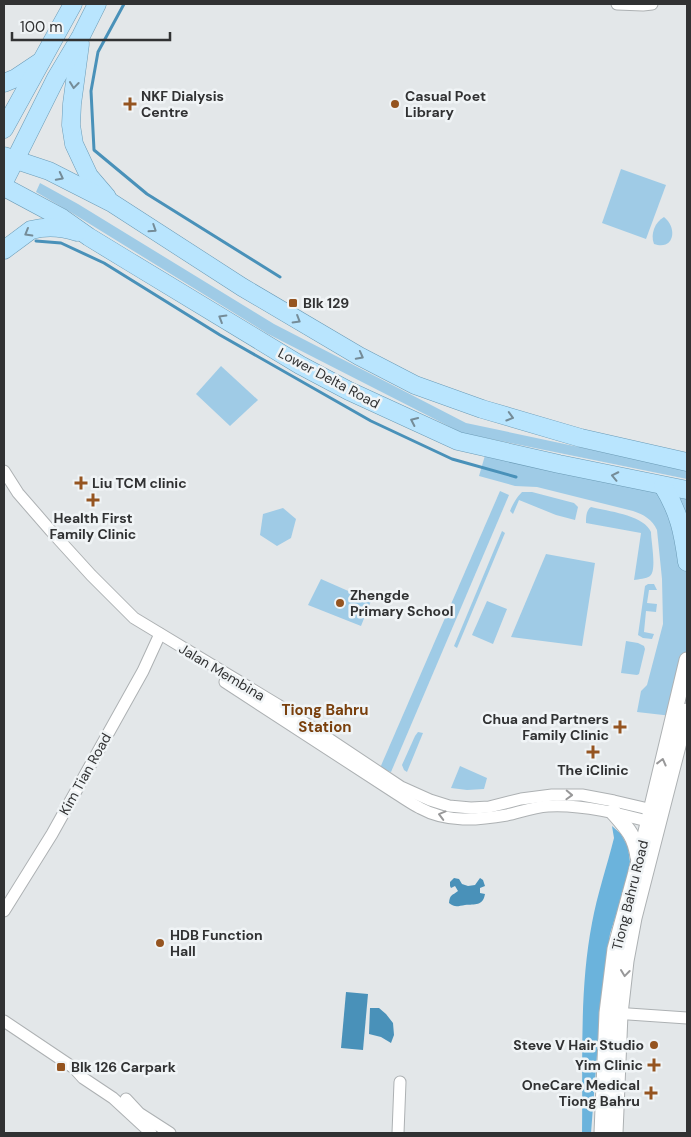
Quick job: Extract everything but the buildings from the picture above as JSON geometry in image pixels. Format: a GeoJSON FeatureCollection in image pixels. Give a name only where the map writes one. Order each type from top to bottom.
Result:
{"type":"FeatureCollection","features":[{"type":"Feature","properties":{"kind":"main road"},"geometry":{"type":"LineString","coordinates":[[4,129],[73,4]]}},
{"type":"Feature","properties":{"kind":"main road"},"geometry":{"type":"LineString","coordinates":[[4,182],[9,157],[81,36],[97,4]]}},
{"type":"Feature","properties":{"kind":"main road"},"geometry":{"type":"LineString","coordinates":[[81,36],[72,104],[71,125],[74,144],[89,176],[112,203]]}},
{"type":"Feature","properties":{"kind":"main road"},"geometry":{"type":"LineString","coordinates":[[4,83],[16,78],[42,60]]}},
{"type":"Feature","properties":{"kind":"main road"},"geometry":{"type":"LineString","coordinates":[[9,157],[49,171],[112,203],[242,287],[358,356],[415,384],[482,409],[572,435],[684,458]]}},
{"type":"Feature","properties":{"kind":"main road","name":"Lower Delta Road"},"geometry":{"type":"LineString","coordinates":[[4,187],[62,218],[89,237],[300,365],[349,391],[458,441],[687,490]]}},
{"type":"Feature","properties":{"kind":"main road"},"geometry":{"type":"LineString","coordinates":[[4,250],[35,229],[56,228],[71,230],[89,237]]}},
{"type":"Feature","properties":{"kind":"main road"},"geometry":{"type":"LineString","coordinates":[[663,486],[672,501],[682,530],[687,562]]}},
{"type":"Feature","properties":{"kind":"main road","name":"Tiong Bahru Road"},"geometry":{"type":"LineString","coordinates":[[602,1133],[613,1013],[626,961],[687,660]]}},
{"type":"Feature","properties":{"kind":"main road","name":"Tiong Bahru Road"},"geometry":{"type":"LineString","coordinates":[[615,1133],[613,1013],[615,949],[638,861],[654,817],[687,711]]}},
{"type":"Feature","properties":{"kind":"main road"},"geometry":{"type":"LineString","coordinates":[[613,812],[633,838],[637,849],[638,861]]}},
{"type":"Feature","properties":{"kind":"street"},"geometry":{"type":"LineString","coordinates":[[617,4],[652,4]]}},
{"type":"Feature","properties":{"kind":"street","name":"Jalan Membina"},"geometry":{"type":"LineString","coordinates":[[4,471],[18,493],[91,575],[134,618],[158,637],[203,667],[399,790],[422,809],[443,816],[474,820],[547,806],[566,806],[654,817]]}},
{"type":"Feature","properties":{"kind":"street","name":"Jalan Membina"},"geometry":{"type":"LineString","coordinates":[[4,482],[46,536],[112,607],[130,624],[158,637]]}},
{"type":"Feature","properties":{"kind":"street","name":"Kim Tian Road"},"geometry":{"type":"LineString","coordinates":[[4,911],[52,834],[143,671],[158,637]]}},
{"type":"Feature","properties":{"kind":"street","name":"Jalan Membina"},"geometry":{"type":"LineString","coordinates":[[399,790],[449,806],[471,808],[489,807],[552,795],[582,795],[654,817]]}},
{"type":"Feature","properties":{"kind":"street"},"geometry":{"type":"LineString","coordinates":[[613,1013],[687,1018]]}},
{"type":"Feature","properties":{"kind":"street"},"geometry":{"type":"LineString","coordinates":[[4,1021],[74,1068],[86,1072],[125,1098],[138,1116],[152,1130],[170,1133]]}},
{"type":"Feature","properties":{"kind":"street"},"geometry":{"type":"LineString","coordinates":[[398,1133],[400,1082]]}},
{"type":"Feature","properties":{"kind":"street"},"geometry":{"type":"LineString","coordinates":[[132,1133],[138,1116]]}},
{"type":"Feature","properties":{"kind":"shaded area"},"geometry":{"type":"Polygon","coordinates":[[[621,169],[666,185],[646,239],[602,223],[621,169]]]}},
{"type":"Feature","properties":{"kind":"shaded area"},"geometry":{"type":"Polygon","coordinates":[[[40,183],[78,204],[274,324],[466,423],[687,470],[687,479],[462,433],[268,334],[36,192],[40,183]]]}},
{"type":"Feature","properties":{"kind":"shaded area"},"geometry":{"type":"Polygon","coordinates":[[[664,217],[671,227],[672,237],[666,244],[654,244],[654,229],[664,217]]]}},
{"type":"Feature","properties":{"kind":"shaded area"},"geometry":{"type":"Polygon","coordinates":[[[221,366],[258,400],[230,426],[196,394],[221,366]]]}},
{"type":"Feature","properties":{"kind":"shaded area"},"geometry":{"type":"Polygon","coordinates":[[[486,452],[687,495],[687,653],[672,716],[637,712],[641,691],[647,685],[663,624],[662,579],[657,530],[653,523],[641,514],[633,511],[537,487],[515,486],[479,476],[486,452]]]}},
{"type":"Feature","properties":{"kind":"shaded area"},"geometry":{"type":"Polygon","coordinates":[[[500,491],[509,495],[391,772],[380,768],[500,491]]]}},
{"type":"Feature","properties":{"kind":"shaded area"},"geometry":{"type":"Polygon","coordinates":[[[522,492],[532,492],[574,503],[578,507],[575,520],[556,515],[519,500],[513,514],[510,511],[522,492]]]}},
{"type":"Feature","properties":{"kind":"shaded area"},"geometry":{"type":"Polygon","coordinates":[[[591,507],[633,518],[647,526],[651,532],[653,556],[653,568],[650,576],[634,580],[641,533],[586,523],[587,512],[591,507]]]}},
{"type":"Feature","properties":{"kind":"shaded area"},"geometry":{"type":"Polygon","coordinates":[[[283,508],[296,519],[291,538],[277,546],[260,535],[263,514],[283,508]]]}},
{"type":"Feature","properties":{"kind":"shaded area"},"geometry":{"type":"Polygon","coordinates":[[[502,531],[505,533],[457,648],[454,646],[502,531]]]}},
{"type":"Feature","properties":{"kind":"shaded area"},"geometry":{"type":"Polygon","coordinates":[[[546,554],[595,563],[582,646],[511,637],[546,554]]]}},
{"type":"Feature","properties":{"kind":"shaded area","name":"Zhengde Primary School"},"geometry":{"type":"Polygon","coordinates":[[[321,579],[371,601],[361,626],[308,605],[321,579]]]}},
{"type":"Feature","properties":{"kind":"shaded area"},"geometry":{"type":"Polygon","coordinates":[[[654,584],[657,590],[649,590],[647,603],[657,604],[656,612],[646,611],[644,632],[654,634],[652,639],[643,638],[638,635],[645,586],[654,584]]]}},
{"type":"Feature","properties":{"kind":"shaded area"},"geometry":{"type":"Polygon","coordinates":[[[487,601],[507,609],[493,644],[472,635],[487,601]]]}},
{"type":"Feature","properties":{"kind":"shaded area"},"geometry":{"type":"Polygon","coordinates":[[[626,641],[638,643],[644,646],[645,649],[639,674],[637,675],[621,673],[626,641]]]}},
{"type":"Feature","properties":{"kind":"shaded area"},"geometry":{"type":"Polygon","coordinates":[[[418,732],[423,733],[407,772],[402,765],[418,732]]]}},
{"type":"Feature","properties":{"kind":"shaded area"},"geometry":{"type":"Polygon","coordinates":[[[460,766],[487,778],[484,789],[467,790],[451,788],[460,766]]]}},
{"type":"Feature","properties":{"kind":"shaded area"},"geometry":{"type":"Polygon","coordinates":[[[612,826],[621,834],[628,847],[630,862],[625,886],[610,934],[601,1003],[591,1133],[582,1133],[582,1028],[585,975],[594,912],[614,838],[612,826]]]}},
{"type":"Feature","properties":{"kind":"shaded area"},"geometry":{"type":"Polygon","coordinates":[[[454,878],[459,879],[462,884],[468,886],[475,885],[480,878],[483,880],[485,886],[480,888],[480,893],[485,894],[482,901],[478,904],[458,906],[453,906],[449,903],[451,897],[458,891],[455,886],[451,888],[450,886],[450,882],[454,878]]]}},
{"type":"Feature","properties":{"kind":"shaded area"},"geometry":{"type":"Polygon","coordinates":[[[346,992],[368,994],[363,1050],[341,1048],[346,992]]]}},
{"type":"Feature","properties":{"kind":"shaded area"},"geometry":{"type":"Polygon","coordinates":[[[370,1008],[379,1008],[393,1023],[394,1035],[391,1043],[381,1037],[369,1034],[370,1008]]]}},
{"type":"Feature","properties":{"kind":"waterway"},"geometry":{"type":"LineString","coordinates":[[124,4],[98,52],[91,91],[94,150],[147,194],[280,277]]}},
{"type":"Feature","properties":{"kind":"waterway"},"geometry":{"type":"LineString","coordinates":[[36,241],[61,243],[104,263],[220,335],[371,421],[452,459],[516,477]]}},
{"type":"Feature","properties":{"kind":"place","name":"NKF Dialysis Centre"},"geometry":{"type":"Point","coordinates":[130,104]}},
{"type":"Feature","properties":{"kind":"place","name":"Casual Poet Library"},"geometry":{"type":"Point","coordinates":[395,104]}},
{"type":"Feature","properties":{"kind":"place","name":"Blk 129"},"geometry":{"type":"Point","coordinates":[293,303]}},
{"type":"Feature","properties":{"kind":"place","name":"Liu TCM clinic"},"geometry":{"type":"Point","coordinates":[81,483]}},
{"type":"Feature","properties":{"kind":"place","name":"Health First Family Clinic"},"geometry":{"type":"Point","coordinates":[93,500]}},
{"type":"Feature","properties":{"kind":"place","name":"Zhengde Primary School"},"geometry":{"type":"Point","coordinates":[340,603]}},
{"type":"Feature","properties":{"kind":"place","name":"Chua and Partners Family Clinic"},"geometry":{"type":"Point","coordinates":[620,727]}},
{"type":"Feature","properties":{"kind":"place","name":"The iClinic"},"geometry":{"type":"Point","coordinates":[593,752]}},
{"type":"Feature","properties":{"kind":"place","name":"HDB Function Hall"},"geometry":{"type":"Point","coordinates":[160,943]}},
{"type":"Feature","properties":{"kind":"place","name":"Steve V Hair Studio"},"geometry":{"type":"Point","coordinates":[654,1045]}},
{"type":"Feature","properties":{"kind":"place","name":"Yim Clinic"},"geometry":{"type":"Point","coordinates":[654,1065]}},
{"type":"Feature","properties":{"kind":"place","name":"Blk 126 Carpark"},"geometry":{"type":"Point","coordinates":[61,1067]}},
{"type":"Feature","properties":{"kind":"place","name":"OneCare Medical Tiong Bahru"},"geometry":{"type":"Point","coordinates":[651,1093]}},
{"type":"Feature","properties":{"kind":"district","name":"Tiong Bahru Station"},"geometry":{"type":"Point","coordinates":[325,718]}}]}
